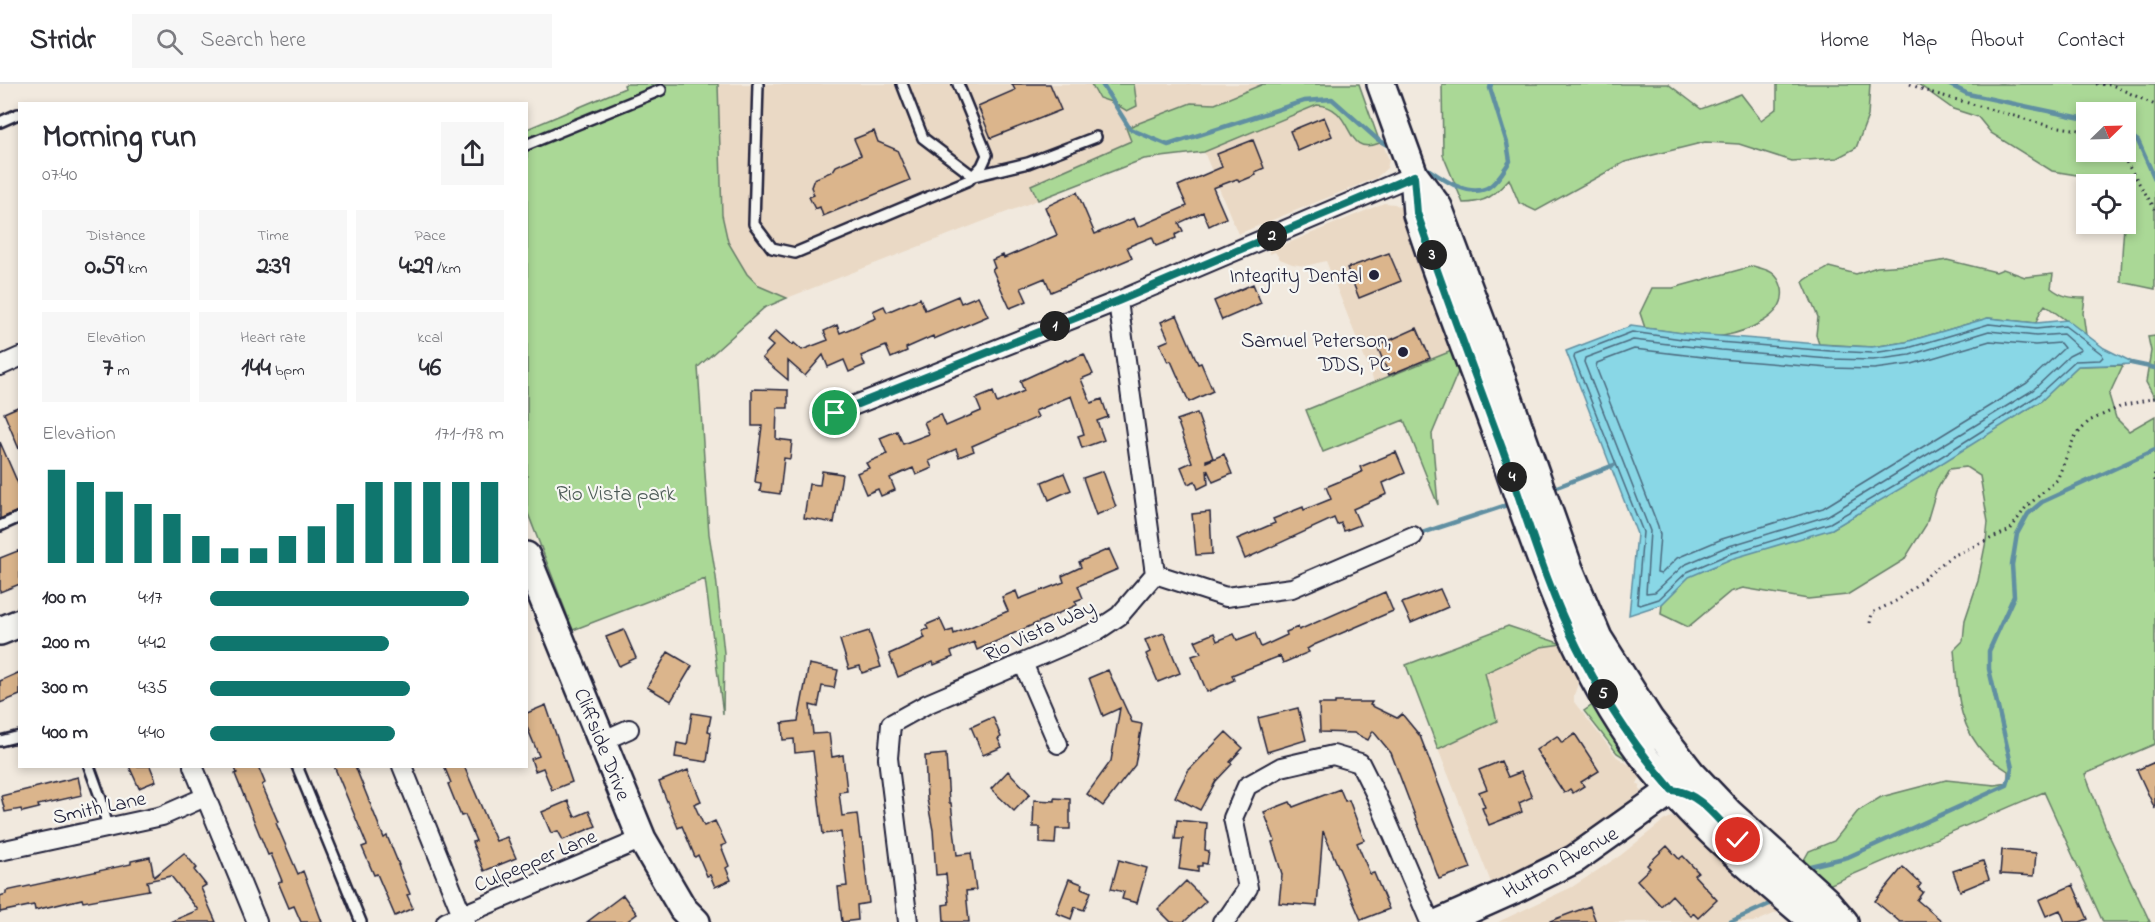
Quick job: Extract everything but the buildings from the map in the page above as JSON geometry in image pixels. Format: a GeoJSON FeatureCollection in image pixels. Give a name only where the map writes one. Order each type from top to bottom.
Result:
{"type":"FeatureCollection","features":[{"type":"Feature","properties":{"kind":"main road"},"geometry":{"type":"LineString","coordinates":[[1381,84],[1414,176],[1417,213],[1462,343],[1563,615],[1577,646],[1607,702],[1632,740],[1672,790],[1705,828],[1814,922]]}},
{"type":"Feature","properties":{"kind":"main road"},"geometry":{"type":"LineString","coordinates":[[1414,176],[1438,207],[1583,605],[1598,638],[1622,679],[1673,752],[1729,813],[1825,900],[1844,922]]}},
{"type":"Feature","properties":{"kind":"main road","name":"Cliffside Drive"},"geometry":{"type":"LineString","coordinates":[[528,561],[642,839],[683,909],[696,922]]}},
{"type":"Feature","properties":{"kind":"main road"},"geometry":{"type":"LineString","coordinates":[[0,631],[18,624]]}},
{"type":"Feature","properties":{"kind":"main road"},"geometry":{"type":"LineString","coordinates":[[1672,790],[1677,771],[1673,752]]}},
{"type":"Feature","properties":{"kind":"main road"},"geometry":{"type":"LineString","coordinates":[[1672,790],[1681,791],[1698,801],[1738,840],[1774,868],[1800,877]]}},
{"type":"Feature","properties":{"kind":"main road","name":"Hutton Avenue"},"geometry":{"type":"LineString","coordinates":[[1441,922],[1514,890],[1575,858],[1672,790]]}},
{"type":"Feature","properties":{"kind":"street"},"geometry":{"type":"LineString","coordinates":[[835,413],[1118,301],[1414,176]]}},
{"type":"Feature","properties":{"kind":"street"},"geometry":{"type":"LineString","coordinates":[[1118,301],[1155,574],[1226,597],[1281,590],[1292,588],[1413,536]]}},
{"type":"Feature","properties":{"kind":"street"},"geometry":{"type":"LineString","coordinates":[[0,366],[18,358]]}},
{"type":"Feature","properties":{"kind":"street","name":"Rio Vista Way"},"geometry":{"type":"LineString","coordinates":[[908,922],[888,759],[891,724],[927,704],[1095,632],[1119,616],[1155,574]]}},
{"type":"Feature","properties":{"kind":"street"},"geometry":{"type":"LineString","coordinates":[[1023,663],[1058,744]]}},
{"type":"Feature","properties":{"kind":"street"},"geometry":{"type":"LineString","coordinates":[[602,741],[629,729]]}},
{"type":"Feature","properties":{"kind":"street"},"geometry":{"type":"LineString","coordinates":[[1222,922],[1229,916],[1248,888],[1233,818],[1247,786],[1281,767],[1333,755],[1360,763],[1430,922]]}},
{"type":"Feature","properties":{"kind":"street"},"geometry":{"type":"LineString","coordinates":[[193,768],[257,922]]}},
{"type":"Feature","properties":{"kind":"street"},"geometry":{"type":"LineString","coordinates":[[403,768],[458,920]]}},
{"type":"Feature","properties":{"kind":"street","name":"Smith Lane"},"geometry":{"type":"LineString","coordinates":[[0,851],[162,816],[205,797]]}},
{"type":"Feature","properties":{"kind":"street","name":"Culpepper Lane"},"geometry":{"type":"LineString","coordinates":[[458,920],[642,839]]}},
{"type":"Feature","properties":{"kind":"lane"},"geometry":{"type":"LineString","coordinates":[[758,84],[754,224],[772,248],[795,253],[969,180],[973,176],[982,166],[987,155],[958,84]]}},
{"type":"Feature","properties":{"kind":"lane"},"geometry":{"type":"LineString","coordinates":[[902,84],[923,138],[973,176],[1028,164],[1096,137]]}},
{"type":"Feature","properties":{"kind":"lane"},"geometry":{"type":"LineString","coordinates":[[528,144],[661,90]]}},
{"type":"Feature","properties":{"kind":"lane"},"geometry":{"type":"LineString","coordinates":[[0,122],[18,114]]}},
{"type":"Feature","properties":{"kind":"lane"},"geometry":{"type":"LineString","coordinates":[[0,525],[18,519]]}},
{"type":"Feature","properties":{"kind":"lane"},"geometry":{"type":"LineString","coordinates":[[0,741],[18,736]]}},
{"type":"Feature","properties":{"kind":"lane"},"geometry":{"type":"LineString","coordinates":[[90,768],[102,799],[108,829]]}},
{"type":"Feature","properties":{"kind":"lane"},"geometry":{"type":"LineString","coordinates":[[298,768],[361,922]]}},
{"type":"Feature","properties":{"kind":"path"},"geometry":{"type":"LineString","coordinates":[[1910,84],[1926,91],[2046,125],[2076,130]]}},
{"type":"Feature","properties":{"kind":"path"},"geometry":{"type":"LineString","coordinates":[[2096,84],[2112,85],[2155,105]]}},
{"type":"Feature","properties":{"kind":"path"},"geometry":{"type":"LineString","coordinates":[[2126,162],[2155,209]]}},
{"type":"Feature","properties":{"kind":"path"},"geometry":{"type":"LineString","coordinates":[[1870,623],[1872,613],[1898,600],[1950,557],[2010,530],[2026,507],[2057,480],[2074,438],[2089,421],[2122,406],[2155,398]]}},
{"type":"Feature","properties":{"kind":"path"},"geometry":{"type":"LineString","coordinates":[[2155,474],[2153,478],[2155,483]]}},
{"type":"Feature","properties":{"kind":"shaded area"},"geometry":{"type":"Polygon","coordinates":[[[718,84],[1091,84],[1099,98],[1127,111],[1137,106],[1134,84],[1263,84],[1215,104],[1191,103],[1126,128],[1131,141],[1031,185],[1038,200],[787,298],[759,286],[747,274],[728,242],[722,215],[718,84]]]}},
{"type":"Feature","properties":{"kind":"shaded area"},"geometry":{"type":"Polygon","coordinates":[[[1317,105],[1328,105],[1340,114],[1354,141],[1370,147],[1382,142],[1389,160],[1387,168],[1376,178],[1238,234],[1204,152],[1317,105]]]}},
{"type":"Feature","properties":{"kind":"shaded area"},"geometry":{"type":"Polygon","coordinates":[[[1384,203],[1395,204],[1403,209],[1454,350],[1374,382],[1326,261],[1305,266],[1292,264],[1280,259],[1275,252],[1270,254],[1269,251],[1384,203]]]}},
{"type":"Feature","properties":{"kind":"shaded area"},"geometry":{"type":"Polygon","coordinates":[[[1562,644],[1580,678],[1574,702],[1617,757],[1640,772],[1642,778],[1637,784],[1641,785],[1639,789],[1642,791],[1575,842],[1533,867],[1492,885],[1438,749],[1497,721],[1485,673],[1541,647],[1562,644]]]}},
{"type":"Feature","properties":{"kind":"shaded area"},"geometry":{"type":"Polygon","coordinates":[[[1671,817],[1681,819],[1783,910],[1755,922],[1498,922],[1572,887],[1621,855],[1671,817]]]}},
{"type":"Feature","properties":{"kind":"green space","name":"Rio Vista park"},"geometry":{"type":"Polygon","coordinates":[[[718,84],[722,215],[728,242],[747,274],[759,286],[787,298],[764,308],[698,367],[709,534],[724,653],[723,714],[705,579],[573,630],[528,514],[528,129],[625,88],[624,85],[718,84]]]}},
{"type":"Feature","properties":{"kind":"green space"},"geometry":{"type":"Polygon","coordinates":[[[1091,84],[1134,84],[1137,106],[1127,111],[1099,98],[1091,84]]]}},
{"type":"Feature","properties":{"kind":"green space"},"geometry":{"type":"Polygon","coordinates":[[[1263,84],[1359,84],[1380,143],[1368,146],[1359,144],[1338,114],[1330,108],[1317,105],[1204,152],[1144,159],[1038,200],[1031,185],[1131,141],[1126,128],[1191,103],[1215,104],[1263,84]]]}},
{"type":"Feature","properties":{"kind":"green space"},"geometry":{"type":"Polygon","coordinates":[[[1442,84],[1668,84],[1701,109],[1741,94],[1761,120],[1777,108],[1777,84],[1870,84],[1868,116],[1856,148],[1837,158],[1792,161],[1739,144],[1705,142],[1625,162],[1536,211],[1519,203],[1509,179],[1499,190],[1484,200],[1463,203],[1443,155],[1442,84]]]}},
{"type":"Feature","properties":{"kind":"green space"},"geometry":{"type":"Polygon","coordinates":[[[1918,84],[2155,84],[2155,289],[2121,282],[2123,234],[2136,234],[2136,174],[2076,175],[2052,171],[1991,133],[1978,117],[1953,109],[1918,84]]]}},
{"type":"Feature","properties":{"kind":"green space"},"geometry":{"type":"Polygon","coordinates":[[[1947,260],[1996,272],[2003,269],[2025,277],[2053,274],[2051,288],[2067,296],[2085,298],[2083,313],[2086,335],[2045,305],[2036,323],[1988,318],[1906,342],[1872,347],[1819,344],[1816,335],[1818,317],[1803,282],[1809,277],[1829,267],[1856,274],[1877,267],[1947,260]]]}},
{"type":"Feature","properties":{"kind":"green space"},"geometry":{"type":"Polygon","coordinates":[[[1753,266],[1775,275],[1782,289],[1782,299],[1778,308],[1771,315],[1753,327],[1716,337],[1645,328],[1640,313],[1652,288],[1673,288],[1753,266]]]}},
{"type":"Feature","properties":{"kind":"green space"},"geometry":{"type":"Polygon","coordinates":[[[2155,336],[2155,399],[2146,382],[2151,351],[2148,337],[2155,336]]]}},
{"type":"Feature","properties":{"kind":"green space"},"geometry":{"type":"Polygon","coordinates":[[[1454,350],[1460,367],[1432,434],[1438,505],[1404,420],[1323,452],[1306,410],[1454,350]]]}},
{"type":"Feature","properties":{"kind":"green space"},"geometry":{"type":"Polygon","coordinates":[[[2123,365],[2109,395],[2116,418],[2129,431],[2155,416],[2155,744],[2085,774],[2107,831],[2150,922],[2103,922],[2044,792],[1822,888],[1799,869],[1809,851],[1834,841],[1858,811],[1881,797],[1946,780],[1995,785],[2008,783],[2008,771],[1986,755],[1969,731],[1960,706],[1956,679],[1954,650],[1963,641],[1965,620],[1978,581],[1986,541],[1988,522],[1980,476],[1966,467],[1949,469],[1936,491],[1926,525],[1904,560],[1847,595],[1808,599],[1743,588],[1730,592],[1688,627],[1661,614],[1662,604],[1686,561],[1832,529],[2041,401],[2078,366],[2123,365]]]}},
{"type":"Feature","properties":{"kind":"green space"},"geometry":{"type":"Polygon","coordinates":[[[1508,626],[1562,644],[1541,647],[1485,673],[1497,721],[1438,749],[1406,665],[1508,626]]]}},
{"type":"Feature","properties":{"kind":"green space"},"geometry":{"type":"Polygon","coordinates":[[[1597,702],[1633,763],[1617,753],[1584,711],[1597,702]]]}},
{"type":"Feature","properties":{"kind":"water"},"geometry":{"type":"Polygon","coordinates":[[[1988,318],[2036,323],[2067,320],[2104,348],[2136,364],[2078,366],[2041,401],[1832,529],[1731,559],[1689,577],[1662,604],[1629,615],[1637,534],[1566,351],[1631,326],[1683,333],[1872,347],[1906,342],[1988,318]]]}},
{"type":"Feature","properties":{"kind":"waterway"},"geometry":{"type":"LineString","coordinates":[[1102,84],[1130,129],[1168,145],[1304,101],[1332,99],[1377,139],[1392,148]]}},
{"type":"Feature","properties":{"kind":"waterway"},"geometry":{"type":"LineString","coordinates":[[1420,164],[1444,180],[1462,188],[1480,190],[1495,182],[1510,161],[1507,143],[1490,88],[1491,84]]}},
{"type":"Feature","properties":{"kind":"waterway"},"geometry":{"type":"LineString","coordinates":[[1948,84],[1968,94],[2076,117]]}},
{"type":"Feature","properties":{"kind":"waterway"},"geometry":{"type":"LineString","coordinates":[[2136,140],[2155,179]]}},
{"type":"Feature","properties":{"kind":"waterway"},"geometry":{"type":"LineString","coordinates":[[2131,363],[2155,368]]}},
{"type":"Feature","properties":{"kind":"waterway"},"geometry":{"type":"LineString","coordinates":[[1805,871],[1810,866],[1848,857],[2007,785],[2012,768],[1989,669],[1989,651],[2014,596],[2012,565],[2017,534],[2028,514],[2042,502],[2155,450]]}},
{"type":"Feature","properties":{"kind":"waterway"},"geometry":{"type":"LineString","coordinates":[[1549,490],[1614,465]]}},
{"type":"Feature","properties":{"kind":"waterway"},"geometry":{"type":"LineString","coordinates":[[1416,535],[1513,503]]}},
{"type":"Feature","properties":{"kind":"waterway"},"geometry":{"type":"LineString","coordinates":[[1730,922],[1776,901]]}},
{"type":"Feature","properties":{"kind":"place","name":"Integrity Dental"},"geometry":{"type":"Point","coordinates":[1374,275]}},
{"type":"Feature","properties":{"kind":"place","name":"Samuel Peterson, DDS, PC"},"geometry":{"type":"Point","coordinates":[1403,352]}},
{"type":"Feature","properties":{"kind":"route"},"geometry":{"type":"LineString","coordinates":[[835,413],[1118,301],[1414,176],[1417,213],[1462,343],[1530,530],[1577,646],[1607,702],[1652,767],[1672,790],[1691,795],[1738,840]]}}]}
